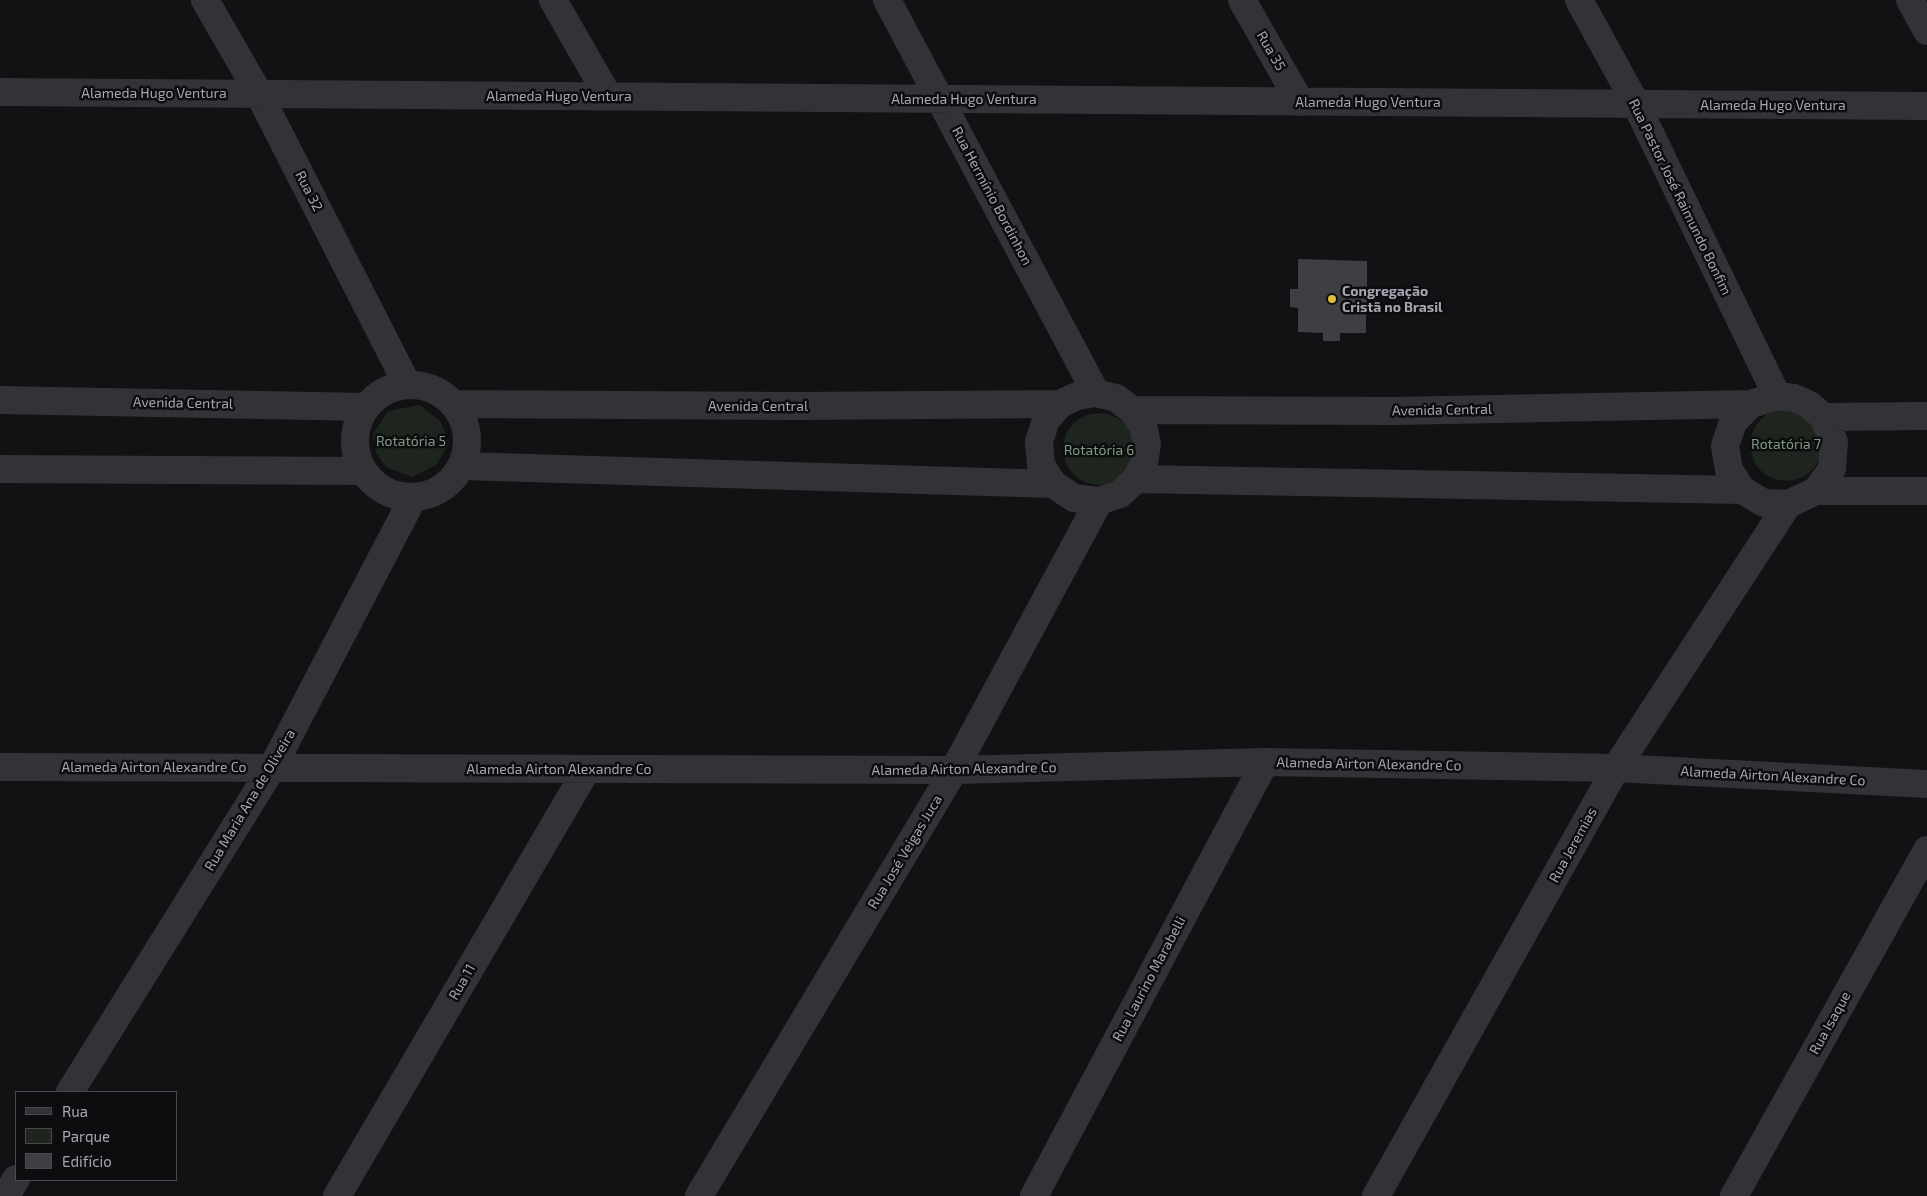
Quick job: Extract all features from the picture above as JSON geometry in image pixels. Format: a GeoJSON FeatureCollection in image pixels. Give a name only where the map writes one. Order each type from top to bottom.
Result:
{"type":"FeatureCollection","features":[{"type":"Feature","properties":{"kind":"street","name":"Rua 32"},"geometry":{"type":"LineString","coordinates":[[204,0],[260,94],[407,384]]}},
{"type":"Feature","properties":{"kind":"street"},"geometry":{"type":"LineString","coordinates":[[553,0],[608,96]]}},
{"type":"Feature","properties":{"kind":"street","name":"Rua Hermínio Bordinhon"},"geometry":{"type":"LineString","coordinates":[[887,0],[1096,393]]}},
{"type":"Feature","properties":{"kind":"street","name":"Rua 35"},"geometry":{"type":"LineString","coordinates":[[1242,0],[1300,102]]}},
{"type":"Feature","properties":{"kind":"street","name":"Rua Pastor José Raimundo Bonfim"},"geometry":{"type":"LineString","coordinates":[[1579,0],[1636,104],[1777,396]]}},
{"type":"Feature","properties":{"kind":"street"},"geometry":{"type":"LineString","coordinates":[[1910,0],[1927,31]]}},
{"type":"Feature","properties":{"kind":"street","name":"Alameda Hugo Ventura"},"geometry":{"type":"LineString","coordinates":[[0,92],[1927,106]]}},
{"type":"Feature","properties":{"kind":"street"},"geometry":{"type":"LineString","coordinates":[[407,384],[425,386],[441,393],[455,404],[466,423],[468,445],[463,466],[451,483],[433,494],[413,498],[393,495],[376,486],[362,471],[355,450],[356,427],[366,407],[384,391],[407,384]]}},
{"type":"Feature","properties":{"kind":"street"},"geometry":{"type":"LineString","coordinates":[[1096,393],[1116,398],[1132,410],[1143,426],[1147,444],[1144,463],[1136,480],[1120,494],[1099,501],[1074,498],[1053,484],[1042,465],[1039,442],[1046,420],[1060,404],[1077,396],[1096,393]]}},
{"type":"Feature","properties":{"kind":"street"},"geometry":{"type":"LineString","coordinates":[[1816,491],[1832,469],[1834,442],[1823,417],[1810,406],[1794,398],[1777,396],[1751,404],[1733,422],[1726,446],[1729,470],[1742,490],[1764,503],[1788,504],[1816,491],[1927,491]]}},
{"type":"Feature","properties":{"kind":"street","name":"Avenida Central"},"geometry":{"type":"LineString","coordinates":[[0,400],[366,407]]}},
{"type":"Feature","properties":{"kind":"street","name":"Avenida Central"},"geometry":{"type":"LineString","coordinates":[[455,404],[796,406],[1060,404]]}},
{"type":"Feature","properties":{"kind":"street","name":"Avenida Central"},"geometry":{"type":"LineString","coordinates":[[1132,410],[1394,411],[1751,404]]}},
{"type":"Feature","properties":{"kind":"street"},"geometry":{"type":"LineString","coordinates":[[1823,417],[1927,416]]}},
{"type":"Feature","properties":{"kind":"street"},"geometry":{"type":"LineString","coordinates":[[463,466],[1053,484]]}},
{"type":"Feature","properties":{"kind":"street"},"geometry":{"type":"LineString","coordinates":[[0,469],[362,471]]}},
{"type":"Feature","properties":{"kind":"street"},"geometry":{"type":"LineString","coordinates":[[1136,480],[1742,490]]}},
{"type":"Feature","properties":{"kind":"street","name":"Rua Maria Ana de Oliveira"},"geometry":{"type":"LineString","coordinates":[[71,1091],[272,768],[413,498]]}},
{"type":"Feature","properties":{"kind":"street","name":"Rua José Veigas Juca"},"geometry":{"type":"LineString","coordinates":[[699,1196],[954,770],[1099,501]]}},
{"type":"Feature","properties":{"kind":"street","name":"Rua Jeremias"},"geometry":{"type":"LineString","coordinates":[[1376,1196],[1616,768],[1788,504]]}},
{"type":"Feature","properties":{"kind":"street","name":"Alameda Airton Alexandre Co"},"geometry":{"type":"LineString","coordinates":[[0,767],[954,770],[1265,762],[1616,768],[1927,784]]}},
{"type":"Feature","properties":{"kind":"street","name":"Rua Laurino Marabelli"},"geometry":{"type":"LineString","coordinates":[[1034,1196],[1265,762]]}},
{"type":"Feature","properties":{"kind":"street","name":"Rua 11"},"geometry":{"type":"LineString","coordinates":[[337,1196],[587,769]]}},
{"type":"Feature","properties":{"kind":"street","name":"Rua Isaque"},"geometry":{"type":"LineString","coordinates":[[1734,1196],[1927,850]]}},
{"type":"Feature","properties":{"kind":"street"},"geometry":{"type":"LineString","coordinates":[[6,1196],[15,1181]]}},
{"type":"Feature","properties":{"kind":"green space","name":"Rotatória 5"},"geometry":{"type":"Polygon","coordinates":[[[420,405],[441,422],[449,444],[436,465],[412,477],[386,467],[376,453],[373,434],[388,411],[420,405]]]}},
{"type":"Feature","properties":{"kind":"green space","name":"Rotatória 7"},"geometry":{"type":"Polygon","coordinates":[[[1779,409],[1793,409],[1812,419],[1822,438],[1822,452],[1812,471],[1793,481],[1779,481],[1760,471],[1750,452],[1750,438],[1760,419],[1779,409]]]}},
{"type":"Feature","properties":{"kind":"green space","name":"Rotatória 6"},"geometry":{"type":"Polygon","coordinates":[[[1099,413],[1113,416],[1125,423],[1132,435],[1135,449],[1132,463],[1125,475],[1113,482],[1099,485],[1085,482],[1073,475],[1066,463],[1063,449],[1066,435],[1073,423],[1085,416],[1099,413]]]}},
{"type":"Feature","properties":{"kind":"building","name":"Congregação Cristã no Brasil"},"geometry":{"type":"Polygon","coordinates":[[[1298,259],[1367,261],[1367,290],[1375,291],[1375,308],[1366,308],[1366,333],[1340,333],[1340,341],[1323,341],[1323,333],[1298,332],[1298,308],[1290,307],[1290,289],[1298,289],[1298,259]]]}},
{"type":"Feature","properties":{"kind":"place","name":"Congregação Cristã no Brasil"},"geometry":{"type":"Point","coordinates":[1332,299]}}]}
